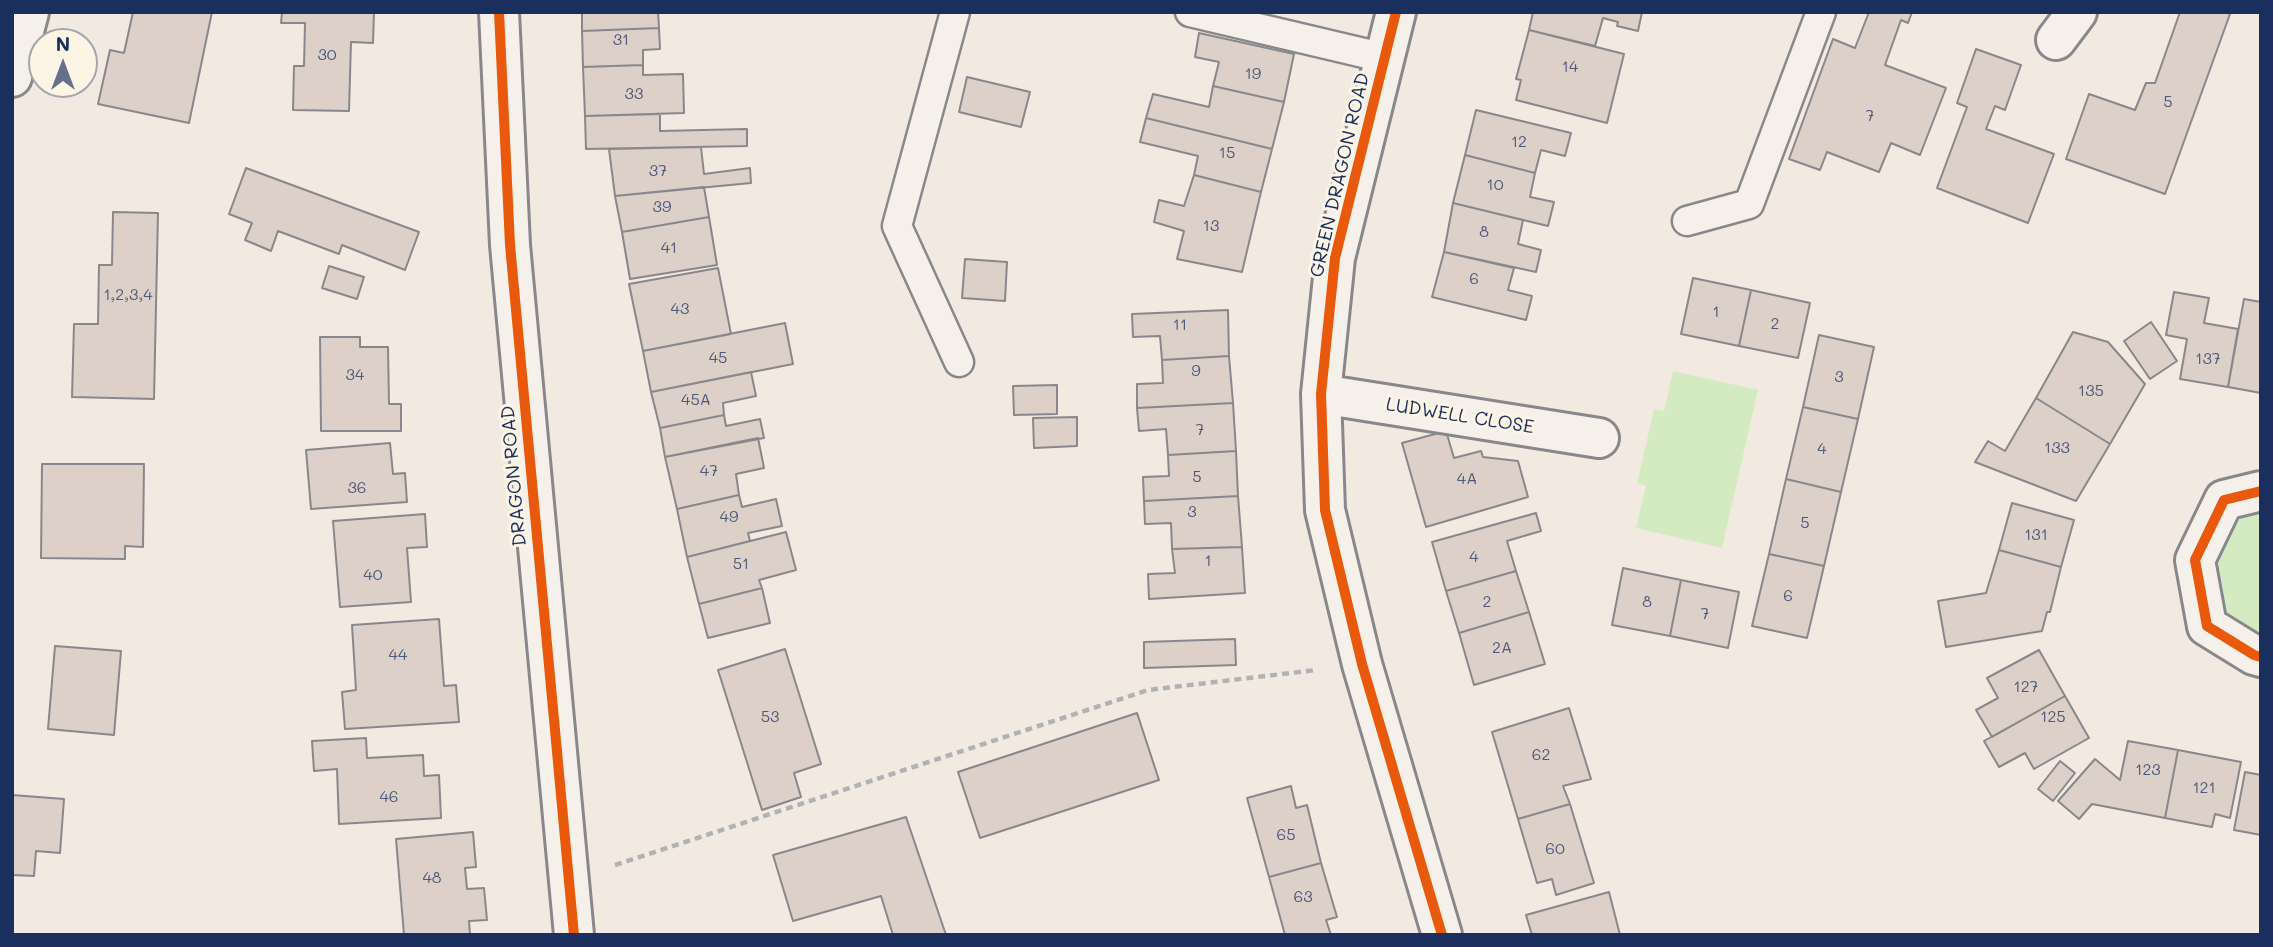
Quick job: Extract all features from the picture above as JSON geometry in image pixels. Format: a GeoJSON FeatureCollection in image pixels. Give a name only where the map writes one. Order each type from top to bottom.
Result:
{"type":"FeatureCollection","features":[{"type":"Feature","properties":{"kind":"street"},"geometry":{"type":"LineString","coordinates":[[12,77],[29,12]]}},
{"type":"Feature","properties":{"kind":"street","name":"DRAGON ROAD"},"geometry":{"type":"LineString","coordinates":[[499,12],[510,246],[574,935]]}},
{"type":"Feature","properties":{"kind":"street","name":"GREEN DRAGON ROAD"},"geometry":{"type":"LineString","coordinates":[[1396,12],[1335,258],[1321,394],[1325,510],[1362,664],[1442,935]]}},
{"type":"Feature","properties":{"kind":"street","name":"LUDWELL CLOSE"},"geometry":{"type":"LineString","coordinates":[[1321,394],[1599,438]]}},
{"type":"Feature","properties":{"kind":"street"},"geometry":{"type":"LineString","coordinates":[[2261,491],[2224,500],[2195,560],[2207,626],[2253,655],[2261,657]]}},
{"type":"Feature","properties":{"kind":"lane"},"geometry":{"type":"LineString","coordinates":[[956,12],[897,226],[959,362]]}},
{"type":"Feature","properties":{"kind":"lane"},"geometry":{"type":"LineString","coordinates":[[1190,12],[1385,58]]}},
{"type":"Feature","properties":{"kind":"lane"},"geometry":{"type":"LineString","coordinates":[[1686,221],[1749,204],[1821,12]]}},
{"type":"Feature","properties":{"kind":"path"},"geometry":{"type":"LineString","coordinates":[[569,880],[1148,690],[1362,664]]}},
{"type":"Feature","properties":{"kind":"green space"},"geometry":{"type":"Polygon","coordinates":[[[1673,371],[1758,390],[1722,548],[1636,528],[1646,486],[1637,483],[1654,409],[1664,411],[1673,371]]]}},
{"type":"Feature","properties":{"kind":"green space"},"geometry":{"type":"Polygon","coordinates":[[[2261,514],[2261,633],[2227,612],[2218,563],[2239,519],[2261,514]]]}},
{"type":"Feature","properties":{"kind":"building"},"geometry":{"type":"Polygon","coordinates":[[[133,12],[212,12],[189,123],[98,104],[110,50],[124,53],[133,12]]]}},
{"type":"Feature","properties":{"kind":"building"},"geometry":{"type":"Polygon","coordinates":[[[282,12],[374,12],[373,43],[351,42],[349,111],[293,110],[294,66],[304,66],[305,23],[281,23],[282,12]]]}},
{"type":"Feature","properties":{"kind":"building"},"geometry":{"type":"Polygon","coordinates":[[[582,12],[658,12],[659,28],[582,31],[582,12]]]}},
{"type":"Feature","properties":{"kind":"building"},"geometry":{"type":"Polygon","coordinates":[[[1533,12],[1642,12],[1638,31],[1617,26],[1618,22],[1603,18],[1595,46],[1529,30],[1533,12]]]}},
{"type":"Feature","properties":{"kind":"building"},"geometry":{"type":"Polygon","coordinates":[[[1869,12],[1912,12],[1908,23],[1901,20],[1885,65],[1946,88],[1920,155],[1891,143],[1879,172],[1827,152],[1820,170],[1789,159],[1833,39],[1855,48],[1869,12]]]}},
{"type":"Feature","properties":{"kind":"building"},"geometry":{"type":"Polygon","coordinates":[[[2180,12],[2230,14],[2165,194],[2066,159],[2089,94],[2135,110],[2146,83],[2155,83],[2180,12]]]}},
{"type":"Feature","properties":{"kind":"building"},"geometry":{"type":"Polygon","coordinates":[[[659,28],[660,49],[643,50],[643,65],[583,67],[582,31],[659,28]]]}},
{"type":"Feature","properties":{"kind":"building"},"geometry":{"type":"Polygon","coordinates":[[[1529,30],[1624,54],[1607,123],[1516,100],[1521,80],[1516,79],[1529,30]]]}},
{"type":"Feature","properties":{"kind":"building"},"geometry":{"type":"Polygon","coordinates":[[[1199,33],[1294,54],[1284,102],[1213,86],[1219,62],[1195,57],[1199,33]]]}},
{"type":"Feature","properties":{"kind":"building"},"geometry":{"type":"Polygon","coordinates":[[[1976,49],[2021,65],[2005,110],[1995,106],[1986,129],[2054,154],[2028,223],[1937,188],[1967,107],[1957,103],[1976,49]]]}},
{"type":"Feature","properties":{"kind":"building"},"geometry":{"type":"Polygon","coordinates":[[[643,65],[643,75],[683,74],[684,113],[585,116],[583,67],[643,65]]]}},
{"type":"Feature","properties":{"kind":"building"},"geometry":{"type":"Polygon","coordinates":[[[967,77],[1030,92],[1021,127],[959,112],[967,77]]]}},
{"type":"Feature","properties":{"kind":"building"},"geometry":{"type":"Polygon","coordinates":[[[1213,86],[1284,102],[1272,149],[1146,118],[1153,94],[1209,107],[1213,86]]]}},
{"type":"Feature","properties":{"kind":"building"},"geometry":{"type":"Polygon","coordinates":[[[1476,110],[1571,133],[1565,156],[1541,150],[1535,173],[1465,155],[1476,110]]]}},
{"type":"Feature","properties":{"kind":"building"},"geometry":{"type":"Polygon","coordinates":[[[660,114],[660,131],[747,129],[747,146],[586,149],[585,116],[660,114]]]}},
{"type":"Feature","properties":{"kind":"building"},"geometry":{"type":"Polygon","coordinates":[[[1146,118],[1272,149],[1261,192],[1194,175],[1198,156],[1140,142],[1146,118]]]}},
{"type":"Feature","properties":{"kind":"building"},"geometry":{"type":"Polygon","coordinates":[[[701,147],[704,174],[750,168],[751,183],[615,196],[609,149],[701,147]]]}},
{"type":"Feature","properties":{"kind":"building"},"geometry":{"type":"Polygon","coordinates":[[[1465,155],[1535,173],[1530,197],[1554,202],[1548,226],[1453,203],[1465,155]]]}},
{"type":"Feature","properties":{"kind":"building"},"geometry":{"type":"Polygon","coordinates":[[[246,168],[419,232],[405,270],[342,245],[339,254],[278,231],[271,251],[245,240],[252,223],[229,214],[246,168]]]}},
{"type":"Feature","properties":{"kind":"building"},"geometry":{"type":"Polygon","coordinates":[[[1194,175],[1261,192],[1242,272],[1177,259],[1184,231],[1154,222],[1159,200],[1184,206],[1194,175]]]}},
{"type":"Feature","properties":{"kind":"building"},"geometry":{"type":"Polygon","coordinates":[[[704,187],[709,217],[622,232],[615,196],[704,187]]]}},
{"type":"Feature","properties":{"kind":"building"},"geometry":{"type":"Polygon","coordinates":[[[1453,203],[1523,220],[1518,244],[1541,250],[1536,272],[1444,252],[1453,203]]]}},
{"type":"Feature","properties":{"kind":"building"},"geometry":{"type":"Polygon","coordinates":[[[113,212],[158,213],[154,399],[72,397],[74,324],[98,324],[99,265],[112,265],[113,212]]]}},
{"type":"Feature","properties":{"kind":"building"},"geometry":{"type":"Polygon","coordinates":[[[709,217],[717,265],[630,279],[622,232],[709,217]]]}},
{"type":"Feature","properties":{"kind":"building"},"geometry":{"type":"Polygon","coordinates":[[[1444,252],[1514,268],[1508,290],[1532,296],[1526,320],[1432,297],[1444,252]]]}},
{"type":"Feature","properties":{"kind":"building"},"geometry":{"type":"Polygon","coordinates":[[[965,259],[1007,262],[1005,301],[962,298],[965,259]]]}},
{"type":"Feature","properties":{"kind":"building"},"geometry":{"type":"Polygon","coordinates":[[[329,266],[364,277],[357,299],[322,288],[329,266]]]}},
{"type":"Feature","properties":{"kind":"building"},"geometry":{"type":"Polygon","coordinates":[[[718,268],[731,334],[643,351],[629,284],[718,268]]]}},
{"type":"Feature","properties":{"kind":"building"},"geometry":{"type":"Polygon","coordinates":[[[1693,278],[1751,290],[1739,346],[1681,334],[1693,278]]]}},
{"type":"Feature","properties":{"kind":"building"},"geometry":{"type":"Polygon","coordinates":[[[1751,290],[1810,303],[1798,358],[1739,346],[1751,290]]]}},
{"type":"Feature","properties":{"kind":"building"},"geometry":{"type":"Polygon","coordinates":[[[2174,292],[2209,298],[2204,323],[2238,329],[2228,387],[2180,379],[2187,339],[2166,335],[2174,292]]]}},
{"type":"Feature","properties":{"kind":"building"},"geometry":{"type":"Polygon","coordinates":[[[2244,299],[2261,302],[2261,393],[2228,387],[2244,299]]]}},
{"type":"Feature","properties":{"kind":"building"},"geometry":{"type":"Polygon","coordinates":[[[1228,310],[1229,356],[1162,360],[1160,336],[1133,337],[1132,314],[1228,310]]]}},
{"type":"Feature","properties":{"kind":"building"},"geometry":{"type":"Polygon","coordinates":[[[2151,322],[2177,361],[2150,379],[2124,341],[2151,322]]]}},
{"type":"Feature","properties":{"kind":"building"},"geometry":{"type":"Polygon","coordinates":[[[785,323],[793,364],[651,392],[643,351],[785,323]]]}},
{"type":"Feature","properties":{"kind":"building"},"geometry":{"type":"Polygon","coordinates":[[[2073,332],[2108,342],[2145,384],[2110,444],[2036,398],[2073,332]]]}},
{"type":"Feature","properties":{"kind":"building"},"geometry":{"type":"Polygon","coordinates":[[[1819,335],[1874,347],[1858,419],[1803,407],[1819,335]]]}},
{"type":"Feature","properties":{"kind":"building"},"geometry":{"type":"Polygon","coordinates":[[[320,337],[360,337],[360,347],[388,347],[389,404],[401,404],[401,431],[321,431],[320,337]]]}},
{"type":"Feature","properties":{"kind":"building"},"geometry":{"type":"Polygon","coordinates":[[[1229,356],[1233,403],[1137,408],[1137,384],[1163,383],[1162,360],[1229,356]]]}},
{"type":"Feature","properties":{"kind":"building"},"geometry":{"type":"Polygon","coordinates":[[[751,372],[756,396],[723,403],[724,415],[660,428],[651,392],[751,372]]]}},
{"type":"Feature","properties":{"kind":"building"},"geometry":{"type":"Polygon","coordinates":[[[1057,385],[1057,414],[1014,415],[1013,386],[1057,385]]]}},
{"type":"Feature","properties":{"kind":"building"},"geometry":{"type":"Polygon","coordinates":[[[2036,398],[2110,444],[2076,501],[1975,462],[1988,441],[2005,451],[2036,398]]]}},
{"type":"Feature","properties":{"kind":"building"},"geometry":{"type":"Polygon","coordinates":[[[1233,403],[1236,451],[1168,455],[1166,429],[1139,431],[1137,408],[1233,403]]]}},
{"type":"Feature","properties":{"kind":"building"},"geometry":{"type":"Polygon","coordinates":[[[1803,407],[1858,419],[1841,492],[1786,479],[1803,407]]]}},
{"type":"Feature","properties":{"kind":"building"},"geometry":{"type":"Polygon","coordinates":[[[724,415],[726,426],[760,419],[764,438],[665,457],[660,428],[724,415]]]}},
{"type":"Feature","properties":{"kind":"building"},"geometry":{"type":"Polygon","coordinates":[[[1077,417],[1077,446],[1034,448],[1033,418],[1077,417]]]}},
{"type":"Feature","properties":{"kind":"building"},"geometry":{"type":"Polygon","coordinates":[[[1446,431],[1454,458],[1481,451],[1483,457],[1518,461],[1528,497],[1426,527],[1402,443],[1446,431]]]}},
{"type":"Feature","properties":{"kind":"building"},"geometry":{"type":"Polygon","coordinates":[[[758,438],[764,468],[736,474],[739,495],[677,509],[665,457],[758,438]]]}},
{"type":"Feature","properties":{"kind":"building"},"geometry":{"type":"Polygon","coordinates":[[[390,443],[393,474],[405,473],[407,502],[311,509],[306,450],[390,443]]]}},
{"type":"Feature","properties":{"kind":"building"},"geometry":{"type":"Polygon","coordinates":[[[1236,451],[1238,496],[1144,501],[1143,477],[1169,476],[1168,455],[1236,451]]]}},
{"type":"Feature","properties":{"kind":"building"},"geometry":{"type":"Polygon","coordinates":[[[42,464],[144,464],[143,547],[125,546],[125,559],[41,558],[42,464]]]}},
{"type":"Feature","properties":{"kind":"building"},"geometry":{"type":"Polygon","coordinates":[[[1786,479],[1841,492],[1824,566],[1769,554],[1786,479]]]}},
{"type":"Feature","properties":{"kind":"building"},"geometry":{"type":"Polygon","coordinates":[[[739,495],[742,507],[776,499],[782,526],[748,533],[750,541],[687,557],[677,509],[739,495]]]}},
{"type":"Feature","properties":{"kind":"building"},"geometry":{"type":"Polygon","coordinates":[[[1238,496],[1242,547],[1172,549],[1171,523],[1145,524],[1144,501],[1238,496]]]}},
{"type":"Feature","properties":{"kind":"building"},"geometry":{"type":"Polygon","coordinates":[[[2012,503],[2074,520],[2061,567],[1999,550],[2012,503]]]}},
{"type":"Feature","properties":{"kind":"building"},"geometry":{"type":"Polygon","coordinates":[[[1536,513],[1541,531],[1507,541],[1516,571],[1446,591],[1432,542],[1536,513]]]}},
{"type":"Feature","properties":{"kind":"building"},"geometry":{"type":"Polygon","coordinates":[[[425,514],[427,547],[407,548],[411,602],[340,607],[333,521],[425,514]]]}},
{"type":"Feature","properties":{"kind":"building"},"geometry":{"type":"Polygon","coordinates":[[[786,532],[796,570],[759,580],[762,588],[699,604],[687,557],[786,532]]]}},
{"type":"Feature","properties":{"kind":"building"},"geometry":{"type":"Polygon","coordinates":[[[1242,547],[1245,593],[1149,599],[1148,574],[1175,573],[1172,549],[1242,547]]]}},
{"type":"Feature","properties":{"kind":"building"},"geometry":{"type":"Polygon","coordinates":[[[1999,550],[2061,567],[2050,612],[2047,612],[2042,631],[1946,647],[1938,601],[1986,593],[1999,550]]]}},
{"type":"Feature","properties":{"kind":"building"},"geometry":{"type":"Polygon","coordinates":[[[1769,554],[1824,566],[1807,638],[1752,626],[1769,554]]]}},
{"type":"Feature","properties":{"kind":"building"},"geometry":{"type":"Polygon","coordinates":[[[1623,568],[1681,580],[1670,636],[1612,625],[1623,568]]]}},
{"type":"Feature","properties":{"kind":"building"},"geometry":{"type":"Polygon","coordinates":[[[1516,571],[1529,612],[1459,633],[1446,591],[1516,571]]]}},
{"type":"Feature","properties":{"kind":"building"},"geometry":{"type":"Polygon","coordinates":[[[1681,580],[1739,592],[1728,648],[1670,636],[1681,580]]]}},
{"type":"Feature","properties":{"kind":"building"},"geometry":{"type":"Polygon","coordinates":[[[762,588],[770,623],[708,638],[699,604],[762,588]]]}},
{"type":"Feature","properties":{"kind":"building"},"geometry":{"type":"Polygon","coordinates":[[[1529,612],[1545,664],[1474,685],[1459,633],[1529,612]]]}},
{"type":"Feature","properties":{"kind":"building"},"geometry":{"type":"Polygon","coordinates":[[[439,619],[444,686],[456,685],[459,722],[345,729],[342,692],[356,690],[352,625],[439,619]]]}},
{"type":"Feature","properties":{"kind":"building"},"geometry":{"type":"Polygon","coordinates":[[[1235,639],[1236,665],[1144,668],[1144,642],[1235,639]]]}},
{"type":"Feature","properties":{"kind":"building"},"geometry":{"type":"Polygon","coordinates":[[[55,646],[121,651],[114,735],[48,729],[55,646]]]}},
{"type":"Feature","properties":{"kind":"building"},"geometry":{"type":"Polygon","coordinates":[[[785,649],[821,764],[794,773],[801,797],[762,810],[718,670],[785,649]]]}},
{"type":"Feature","properties":{"kind":"building"},"geometry":{"type":"Polygon","coordinates":[[[2039,650],[2065,696],[1992,737],[1976,710],[1998,698],[1987,678],[2039,650]]]}},
{"type":"Feature","properties":{"kind":"building"},"geometry":{"type":"Polygon","coordinates":[[[2065,696],[2089,738],[2034,769],[2025,753],[1999,767],[1984,741],[2065,696]]]}},
{"type":"Feature","properties":{"kind":"building"},"geometry":{"type":"Polygon","coordinates":[[[1569,708],[1591,779],[1563,786],[1570,804],[1518,819],[1492,732],[1569,708]]]}},
{"type":"Feature","properties":{"kind":"building"},"geometry":{"type":"Polygon","coordinates":[[[1137,713],[1159,780],[980,838],[958,772],[1137,713]]]}},
{"type":"Feature","properties":{"kind":"building"},"geometry":{"type":"Polygon","coordinates":[[[366,738],[367,758],[423,755],[424,776],[439,775],[441,818],[339,824],[337,769],[314,771],[312,741],[366,738]]]}},
{"type":"Feature","properties":{"kind":"building"},"geometry":{"type":"Polygon","coordinates":[[[2128,741],[2178,750],[2165,818],[2092,804],[2079,819],[2058,801],[2095,759],[2120,780],[2128,741]]]}},
{"type":"Feature","properties":{"kind":"building"},"geometry":{"type":"Polygon","coordinates":[[[2178,750],[2241,762],[2230,818],[2215,814],[2212,827],[2165,818],[2178,750]]]}},
{"type":"Feature","properties":{"kind":"building"},"geometry":{"type":"Polygon","coordinates":[[[2060,761],[2075,773],[2053,801],[2038,789],[2060,761]]]}},
{"type":"Feature","properties":{"kind":"building"},"geometry":{"type":"Polygon","coordinates":[[[2245,772],[2261,775],[2261,835],[2234,830],[2245,772]]]}},
{"type":"Feature","properties":{"kind":"building"},"geometry":{"type":"Polygon","coordinates":[[[1291,786],[1296,808],[1307,805],[1321,863],[1269,877],[1247,798],[1291,786]]]}},
{"type":"Feature","properties":{"kind":"building"},"geometry":{"type":"Polygon","coordinates":[[[12,795],[64,799],[60,853],[36,851],[34,876],[12,875],[12,795]]]}},
{"type":"Feature","properties":{"kind":"building"},"geometry":{"type":"Polygon","coordinates":[[[1570,804],[1594,883],[1556,895],[1552,879],[1537,883],[1518,819],[1570,804]]]}},
{"type":"Feature","properties":{"kind":"building"},"geometry":{"type":"Polygon","coordinates":[[[906,817],[946,935],[893,935],[881,896],[793,921],[773,855],[906,817]]]}},
{"type":"Feature","properties":{"kind":"building"},"geometry":{"type":"Polygon","coordinates":[[[473,832],[476,867],[465,868],[467,889],[484,888],[487,920],[469,921],[470,935],[404,935],[396,839],[473,832]]]}},
{"type":"Feature","properties":{"kind":"building"},"geometry":{"type":"Polygon","coordinates":[[[1321,863],[1337,917],[1326,920],[1331,935],[1285,935],[1269,877],[1321,863]]]}},
{"type":"Feature","properties":{"kind":"building"},"geometry":{"type":"Polygon","coordinates":[[[1609,892],[1620,935],[1532,935],[1526,915],[1609,892]]]}},
{"type":"Feature","properties":{"kind":"cycle path"},"geometry":{"type":"LineString","coordinates":[[499,12],[510,245],[574,935]]}},
{"type":"Feature","properties":{"kind":"cycle path"},"geometry":{"type":"LineString","coordinates":[[1396,12],[1335,258],[1321,394],[1325,510],[1362,664],[1442,935]]}},
{"type":"Feature","properties":{"kind":"cycle path"},"geometry":{"type":"LineString","coordinates":[[2261,491],[2224,500],[2195,560],[2207,626],[2261,657]]}}]}
